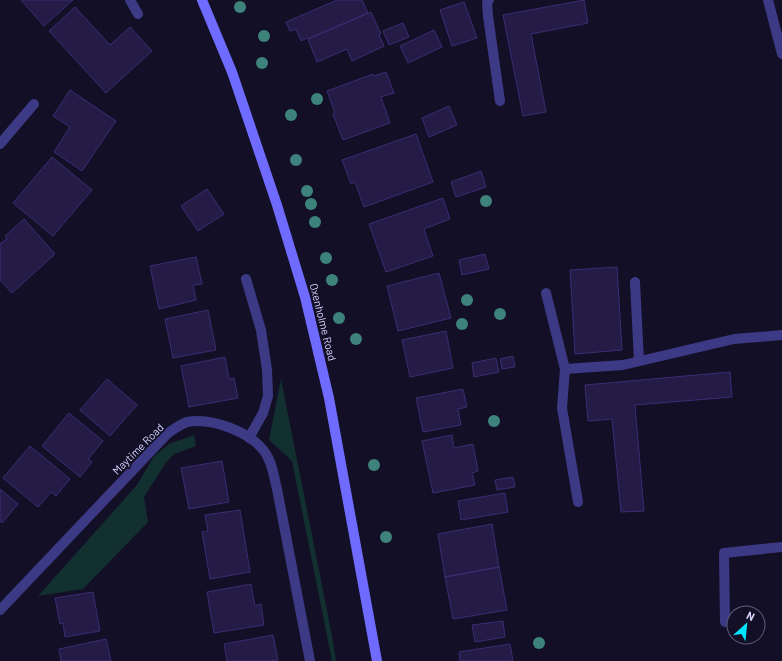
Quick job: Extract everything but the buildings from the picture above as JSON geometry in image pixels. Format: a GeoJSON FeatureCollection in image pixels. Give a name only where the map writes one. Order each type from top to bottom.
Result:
{"type":"FeatureCollection","features":[{"type":"Feature","properties":{"kind":"main road","name":"Oxenholme Road"},"geometry":{"type":"LineString","coordinates":[[202,0],[232,72],[277,205],[305,297],[330,398],[377,661]]}},
{"type":"Feature","properties":{"kind":"street"},"geometry":{"type":"LineString","coordinates":[[130,0],[138,14]]}},
{"type":"Feature","properties":{"kind":"street"},"geometry":{"type":"LineString","coordinates":[[489,0],[487,2],[488,16],[500,101]]}},
{"type":"Feature","properties":{"kind":"street"},"geometry":{"type":"LineString","coordinates":[[768,0],[782,54]]}},
{"type":"Feature","properties":{"kind":"street"},"geometry":{"type":"LineString","coordinates":[[0,144],[34,104]]}},
{"type":"Feature","properties":{"kind":"street"},"geometry":{"type":"LineString","coordinates":[[246,279],[261,330],[267,370],[268,396],[263,413],[249,438]]}},
{"type":"Feature","properties":{"kind":"street"},"geometry":{"type":"LineString","coordinates":[[635,282],[639,361]]}},
{"type":"Feature","properties":{"kind":"street"},"geometry":{"type":"LineString","coordinates":[[546,293],[565,369],[562,408],[578,502]]}},
{"type":"Feature","properties":{"kind":"street"},"geometry":{"type":"LineString","coordinates":[[565,369],[623,365],[734,339],[782,336]]}},
{"type":"Feature","properties":{"kind":"street","name":"Maytime Road"},"geometry":{"type":"LineString","coordinates":[[0,610],[168,433],[186,422],[205,421],[240,432],[265,452],[278,489],[310,661]]}},
{"type":"Feature","properties":{"kind":"street"},"geometry":{"type":"LineString","coordinates":[[725,622],[724,553],[782,547]]}},
{"type":"Feature","properties":{"kind":"green space"},"geometry":{"type":"Polygon","coordinates":[[[281,379],[336,661],[332,661],[292,461],[269,440],[281,379]]]}},
{"type":"Feature","properties":{"kind":"green space"},"geometry":{"type":"Polygon","coordinates":[[[194,435],[196,446],[174,454],[165,464],[144,497],[148,522],[83,589],[38,596],[137,485],[154,456],[169,444],[194,435]]]}}]}
